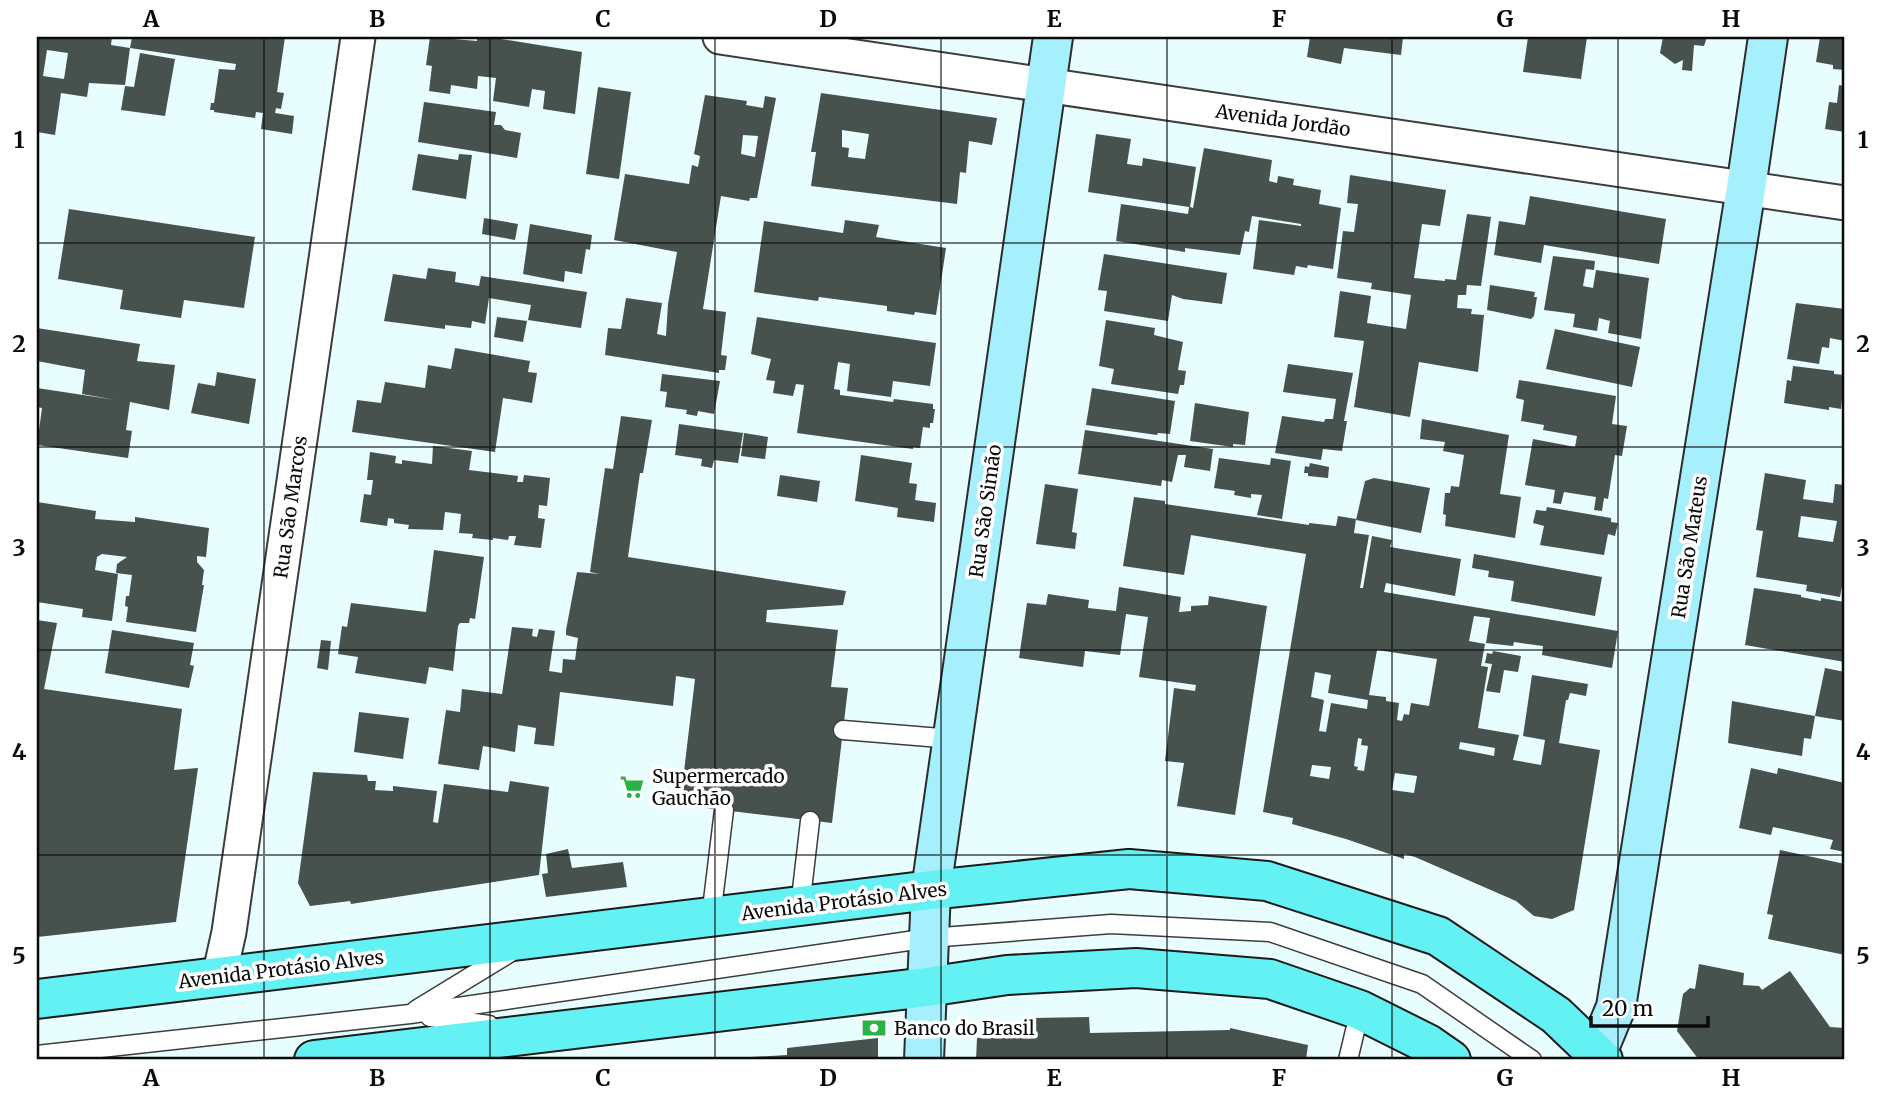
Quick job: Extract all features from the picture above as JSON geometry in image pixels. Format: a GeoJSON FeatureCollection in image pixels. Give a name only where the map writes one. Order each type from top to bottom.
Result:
{"type":"FeatureCollection","features":[{"type":"Feature","properties":{"kind":"main road","name":"Avenida Protásio Alves"},"geometry":{"type":"LineString","coordinates":[[37,999],[931,890],[1129,869],[1267,881],[1438,936],[1556,1015],[1598,1058]]}},
{"type":"Feature","properties":{"kind":"main road"},"geometry":{"type":"LineString","coordinates":[[314,1060],[927,987],[1007,975],[1136,968],[1270,979],[1360,1010],[1428,1044],[1451,1060]]}},
{"type":"Feature","properties":{"kind":"street","name":"Rua São Marcos"},"geometry":{"type":"LineString","coordinates":[[219,977],[229,932],[358,37]]}},
{"type":"Feature","properties":{"kind":"street","name":"Avenida Jordão"},"geometry":{"type":"LineString","coordinates":[[720,37],[1845,203]]}},
{"type":"Feature","properties":{"kind":"street","name":"Rua São Simão"},"geometry":{"type":"LineString","coordinates":[[925,1060],[931,890],[1053,37]]}},
{"type":"Feature","properties":{"kind":"street","name":"Rua São Mateus"},"geometry":{"type":"LineString","coordinates":[[1598,1058],[1616,1007],[1768,37]]}},
{"type":"Feature","properties":{"kind":"lane"},"geometry":{"type":"LineString","coordinates":[[843,730],[953,739]]}},
{"type":"Feature","properties":{"kind":"lane"},"geometry":{"type":"LineString","coordinates":[[710,917],[724,810]]}},
{"type":"Feature","properties":{"kind":"lane"},"geometry":{"type":"LineString","coordinates":[[800,906],[810,821]]}},
{"type":"Feature","properties":{"kind":"lane"},"geometry":{"type":"LineString","coordinates":[[37,1055],[410,1014],[929,938],[1111,924],[1269,932],[1422,984],[1532,1060]]}},
{"type":"Feature","properties":{"kind":"lane"},"geometry":{"type":"LineString","coordinates":[[410,1014],[532,939]]}},
{"type":"Feature","properties":{"kind":"lane"},"geometry":{"type":"LineString","coordinates":[[1348,1060],[1360,1010]]}},
{"type":"Feature","properties":{"kind":"lane"},"geometry":{"type":"LineString","coordinates":[[410,1014],[543,1032]]}},
{"type":"Feature","properties":{"kind":"building"},"geometry":{"type":"Polygon","coordinates":[[[37,37],[112,37],[111,45],[130,48],[125,85],[89,83],[87,97],[61,93],[55,135],[37,132],[37,37]],[[47,50],[43,76],[64,79],[68,53],[47,50]]]}},
{"type":"Feature","properties":{"kind":"building"},"geometry":{"type":"Polygon","coordinates":[[[132,37],[285,37],[277,92],[284,93],[281,109],[276,108],[275,113],[294,116],[292,134],[261,129],[263,113],[256,112],[255,118],[210,110],[211,103],[214,103],[219,69],[235,70],[236,64],[130,48],[132,37]]]}},
{"type":"Feature","properties":{"kind":"building"},"geometry":{"type":"Polygon","coordinates":[[[430,37],[477,41],[477,37],[489,37],[582,52],[575,114],[543,109],[545,91],[532,89],[529,107],[493,101],[496,78],[478,76],[477,89],[451,85],[450,94],[429,91],[432,66],[426,65],[430,37]]]}},
{"type":"Feature","properties":{"kind":"building"},"geometry":{"type":"Polygon","coordinates":[[[1310,37],[1403,37],[1401,55],[1344,48],[1341,64],[1307,57],[1310,37]]]}},
{"type":"Feature","properties":{"kind":"building"},"geometry":{"type":"Polygon","coordinates":[[[1528,37],[1587,37],[1581,79],[1523,72],[1528,37]]]}},
{"type":"Feature","properties":{"kind":"building"},"geometry":{"type":"Polygon","coordinates":[[[1663,37],[1707,37],[1704,46],[1694,45],[1692,71],[1682,70],[1683,60],[1675,64],[1660,53],[1663,37]]]}},
{"type":"Feature","properties":{"kind":"building"},"geometry":{"type":"Polygon","coordinates":[[[1820,37],[1845,37],[1845,70],[1833,69],[1833,65],[1816,62],[1820,37]]]}},
{"type":"Feature","properties":{"kind":"building"},"geometry":{"type":"Polygon","coordinates":[[[140,53],[175,59],[165,116],[121,110],[125,86],[134,87],[140,53]]]}},
{"type":"Feature","properties":{"kind":"building"},"geometry":{"type":"Polygon","coordinates":[[[1839,85],[1845,86],[1845,132],[1825,129],[1829,102],[1837,103],[1839,85]]]}},
{"type":"Feature","properties":{"kind":"building"},"geometry":{"type":"Polygon","coordinates":[[[598,87],[631,92],[619,179],[586,174],[598,87]]]}},
{"type":"Feature","properties":{"kind":"building"},"geometry":{"type":"Polygon","coordinates":[[[821,93],[997,118],[992,145],[969,141],[966,173],[960,172],[957,204],[811,186],[816,152],[811,152],[821,93]],[[842,130],[842,147],[849,148],[848,157],[865,159],[869,134],[842,130]]]}},
{"type":"Feature","properties":{"kind":"building"},"geometry":{"type":"Polygon","coordinates":[[[705,95],[747,101],[746,105],[763,108],[765,96],[776,98],[757,198],[750,198],[749,201],[721,196],[703,309],[726,312],[721,355],[727,356],[725,370],[719,370],[719,373],[605,355],[608,328],[621,329],[626,298],[662,303],[657,334],[666,336],[668,304],[677,252],[614,240],[625,174],[689,184],[692,165],[698,167],[700,156],[694,154],[705,95]],[[743,135],[741,154],[755,157],[758,136],[743,135]]]}},
{"type":"Feature","properties":{"kind":"building"},"geometry":{"type":"Polygon","coordinates":[[[424,102],[496,112],[494,125],[521,133],[517,158],[418,142],[424,102]]]}},
{"type":"Feature","properties":{"kind":"building"},"geometry":{"type":"Polygon","coordinates":[[[1096,134],[1131,139],[1127,164],[1142,166],[1143,158],[1196,167],[1190,207],[1193,208],[1204,148],[1272,160],[1269,181],[1277,183],[1278,176],[1294,179],[1293,185],[1321,190],[1319,204],[1341,208],[1333,269],[1296,266],[1294,275],[1253,269],[1259,220],[1301,224],[1252,216],[1249,232],[1245,231],[1240,255],[1185,248],[1185,252],[1116,241],[1121,204],[1188,214],[1189,207],[1088,192],[1096,134]]]}},
{"type":"Feature","properties":{"kind":"building"},"geometry":{"type":"Polygon","coordinates":[[[418,154],[458,160],[459,154],[472,155],[466,199],[412,190],[418,154]]]}},
{"type":"Feature","properties":{"kind":"building"},"geometry":{"type":"Polygon","coordinates":[[[1350,175],[1446,190],[1440,226],[1422,224],[1414,278],[1456,280],[1467,214],[1491,217],[1481,286],[1467,285],[1466,295],[1458,295],[1457,308],[1472,309],[1471,314],[1484,315],[1478,372],[1419,362],[1410,417],[1354,407],[1364,341],[1334,337],[1340,291],[1371,296],[1367,323],[1406,329],[1411,295],[1371,289],[1372,283],[1337,278],[1343,231],[1354,232],[1358,204],[1347,203],[1350,175]]]}},
{"type":"Feature","properties":{"kind":"building"},"geometry":{"type":"Polygon","coordinates":[[[1530,196],[1666,219],[1659,264],[1544,245],[1541,263],[1494,255],[1499,221],[1525,225],[1530,196]]]}},
{"type":"Feature","properties":{"kind":"building"},"geometry":{"type":"Polygon","coordinates":[[[69,209],[255,237],[244,308],[184,300],[181,318],[120,309],[123,290],[58,279],[69,209]]]}},
{"type":"Feature","properties":{"kind":"building"},"geometry":{"type":"Polygon","coordinates":[[[484,218],[518,224],[515,240],[482,234],[484,218]]]}},
{"type":"Feature","properties":{"kind":"building"},"geometry":{"type":"Polygon","coordinates":[[[845,220],[879,225],[876,237],[946,248],[936,315],[887,311],[887,306],[819,297],[818,301],[754,292],[764,221],[843,233],[845,220]]]}},
{"type":"Feature","properties":{"kind":"building"},"geometry":{"type":"Polygon","coordinates":[[[530,224],[592,235],[590,250],[586,249],[582,274],[565,271],[564,282],[523,274],[530,224]]]}},
{"type":"Feature","properties":{"kind":"building"},"geometry":{"type":"Polygon","coordinates":[[[1104,254],[1227,273],[1222,304],[1172,295],[1168,321],[1104,311],[1107,291],[1098,290],[1104,254]]]}},
{"type":"Feature","properties":{"kind":"building"},"geometry":{"type":"Polygon","coordinates":[[[1553,256],[1595,261],[1594,270],[1586,269],[1583,286],[1593,288],[1596,270],[1649,278],[1641,339],[1608,333],[1610,321],[1599,318],[1597,331],[1573,327],[1575,314],[1544,310],[1553,256]]]}},
{"type":"Feature","properties":{"kind":"building"},"geometry":{"type":"Polygon","coordinates":[[[428,268],[456,272],[455,282],[479,286],[481,276],[587,292],[581,328],[528,320],[531,305],[489,298],[485,324],[472,321],[471,328],[445,325],[445,329],[384,321],[393,274],[426,279],[428,268]]]}},
{"type":"Feature","properties":{"kind":"building"},"geometry":{"type":"Polygon","coordinates":[[[1490,285],[1535,292],[1534,297],[1537,297],[1534,316],[1531,319],[1487,310],[1490,285]]]}},
{"type":"Feature","properties":{"kind":"building"},"geometry":{"type":"Polygon","coordinates":[[[1796,303],[1845,309],[1845,341],[1830,338],[1829,348],[1822,347],[1819,364],[1787,359],[1796,303]]]}},
{"type":"Feature","properties":{"kind":"building"},"geometry":{"type":"Polygon","coordinates":[[[497,317],[527,321],[523,342],[494,337],[497,317]]]}},
{"type":"Feature","properties":{"kind":"building"},"geometry":{"type":"Polygon","coordinates":[[[757,317],[936,343],[930,386],[893,381],[891,397],[847,391],[850,364],[838,362],[834,389],[840,390],[840,395],[933,404],[933,423],[930,423],[930,428],[923,427],[920,448],[797,433],[804,385],[796,384],[793,396],[773,393],[775,381],[766,380],[771,359],[751,354],[757,317]]]}},
{"type":"Feature","properties":{"kind":"building"},"geometry":{"type":"Polygon","coordinates":[[[1106,320],[1155,328],[1154,335],[1183,342],[1178,370],[1186,371],[1184,385],[1180,385],[1178,394],[1111,384],[1114,369],[1099,366],[1106,320]]]}},
{"type":"Feature","properties":{"kind":"building"},"geometry":{"type":"Polygon","coordinates":[[[37,328],[140,344],[137,361],[175,365],[169,410],[130,402],[126,430],[132,431],[128,458],[37,445],[42,408],[37,407],[37,388],[116,400],[82,394],[85,370],[37,361],[37,328]]]}},
{"type":"Feature","properties":{"kind":"building"},"geometry":{"type":"Polygon","coordinates":[[[1555,329],[1640,347],[1632,387],[1546,369],[1555,329]]]}},
{"type":"Feature","properties":{"kind":"building"},"geometry":{"type":"Polygon","coordinates":[[[455,348],[530,361],[528,372],[537,373],[532,403],[503,398],[495,452],[352,432],[357,400],[381,403],[385,382],[425,388],[428,365],[451,369],[455,348]]]}},
{"type":"Feature","properties":{"kind":"building"},"geometry":{"type":"Polygon","coordinates":[[[1288,364],[1353,373],[1344,421],[1347,421],[1342,451],[1323,449],[1321,460],[1275,453],[1282,416],[1324,422],[1325,419],[1333,419],[1336,399],[1283,392],[1288,364]]]}},
{"type":"Feature","properties":{"kind":"building"},"geometry":{"type":"Polygon","coordinates":[[[1793,366],[1845,375],[1841,409],[1829,407],[1829,410],[1784,403],[1787,380],[1791,381],[1793,366]]]}},
{"type":"Feature","properties":{"kind":"building"},"geometry":{"type":"Polygon","coordinates":[[[217,372],[256,379],[249,424],[191,413],[198,383],[215,386],[217,372]]]}},
{"type":"Feature","properties":{"kind":"building"},"geometry":{"type":"Polygon","coordinates":[[[662,374],[720,381],[714,414],[698,411],[697,416],[686,414],[687,410],[665,407],[667,392],[660,391],[662,374]]]}},
{"type":"Feature","properties":{"kind":"building"},"geometry":{"type":"Polygon","coordinates":[[[1519,380],[1616,396],[1612,424],[1627,426],[1622,456],[1615,455],[1608,499],[1604,498],[1602,511],[1594,510],[1596,497],[1564,492],[1561,504],[1553,503],[1555,490],[1525,485],[1533,439],[1575,447],[1577,436],[1543,430],[1544,425],[1521,421],[1524,400],[1516,398],[1519,380]]]}},
{"type":"Feature","properties":{"kind":"building"},"geometry":{"type":"Polygon","coordinates":[[[1092,388],[1175,401],[1170,434],[1157,435],[1086,425],[1092,388]]]}},
{"type":"Feature","properties":{"kind":"building"},"geometry":{"type":"Polygon","coordinates":[[[1195,403],[1249,412],[1245,445],[1233,444],[1233,447],[1190,441],[1195,403]]]}},
{"type":"Feature","properties":{"kind":"building"},"geometry":{"type":"Polygon","coordinates":[[[621,416],[652,420],[643,473],[640,473],[628,557],[846,591],[843,605],[767,610],[766,622],[838,630],[831,687],[848,688],[832,823],[680,805],[695,679],[676,676],[673,706],[560,692],[554,746],[534,744],[536,728],[518,725],[515,752],[483,746],[479,770],[438,764],[446,710],[460,712],[462,689],[502,694],[512,627],[533,629],[532,636],[537,637],[539,629],[555,631],[549,671],[562,673],[563,659],[575,660],[578,638],[566,635],[566,630],[577,572],[600,574],[590,572],[605,468],[613,469],[621,416]]]}},
{"type":"Feature","properties":{"kind":"building"},"geometry":{"type":"Polygon","coordinates":[[[1422,419],[1509,435],[1500,494],[1521,497],[1515,538],[1445,526],[1445,493],[1450,493],[1451,486],[1459,487],[1464,455],[1443,451],[1445,442],[1420,439],[1422,419]]]}},
{"type":"Feature","properties":{"kind":"building"},"geometry":{"type":"Polygon","coordinates":[[[679,424],[743,433],[738,463],[714,460],[712,468],[701,466],[702,459],[675,455],[679,424]]]}},
{"type":"Feature","properties":{"kind":"building"},"geometry":{"type":"Polygon","coordinates":[[[1085,430],[1213,449],[1210,471],[1184,467],[1186,455],[1178,455],[1172,482],[1162,480],[1161,486],[1078,474],[1085,430]]]}},
{"type":"Feature","properties":{"kind":"building"},"geometry":{"type":"Polygon","coordinates":[[[744,433],[768,437],[765,459],[741,456],[744,433]]]}},
{"type":"Feature","properties":{"kind":"building"},"geometry":{"type":"Polygon","coordinates":[[[433,446],[472,451],[469,470],[518,476],[517,482],[523,482],[524,475],[550,478],[547,506],[539,505],[538,518],[545,519],[541,548],[514,545],[516,536],[509,536],[508,540],[493,540],[472,538],[473,534],[459,533],[461,514],[445,512],[443,530],[408,529],[409,525],[394,523],[394,519],[388,518],[387,526],[360,522],[364,494],[371,495],[373,480],[367,480],[370,452],[396,456],[395,463],[402,464],[402,460],[432,464],[433,446]]]}},
{"type":"Feature","properties":{"kind":"building"},"geometry":{"type":"Polygon","coordinates":[[[861,455],[912,463],[909,483],[917,484],[915,500],[936,503],[934,522],[897,517],[898,508],[855,501],[861,455]]]}},
{"type":"Feature","properties":{"kind":"building"},"geometry":{"type":"Polygon","coordinates":[[[1219,458],[1270,465],[1271,458],[1291,461],[1282,519],[1257,515],[1262,495],[1251,494],[1251,498],[1234,495],[1235,491],[1214,488],[1219,458]]]}},
{"type":"Feature","properties":{"kind":"building"},"geometry":{"type":"Polygon","coordinates":[[[1310,463],[1329,467],[1328,478],[1308,476],[1308,473],[1304,473],[1305,466],[1309,467],[1310,463]]]}},
{"type":"Feature","properties":{"kind":"building"},"geometry":{"type":"Polygon","coordinates":[[[1765,473],[1806,480],[1803,499],[1833,503],[1835,484],[1845,485],[1845,571],[1840,597],[1806,591],[1807,585],[1756,577],[1763,531],[1756,530],[1765,473]],[[1801,516],[1798,537],[1833,542],[1837,521],[1801,516]]]}},
{"type":"Feature","properties":{"kind":"building"},"geometry":{"type":"Polygon","coordinates":[[[780,475],[820,481],[817,502],[777,496],[780,475]]]}},
{"type":"Feature","properties":{"kind":"building"},"geometry":{"type":"Polygon","coordinates":[[[1374,478],[1430,488],[1421,533],[1356,520],[1365,481],[1374,478]]]}},
{"type":"Feature","properties":{"kind":"building"},"geometry":{"type":"Polygon","coordinates":[[[1045,484],[1078,489],[1072,532],[1077,533],[1075,549],[1036,544],[1045,484]]]}},
{"type":"Feature","properties":{"kind":"building"},"geometry":{"type":"Polygon","coordinates":[[[1134,497],[1309,525],[1336,526],[1338,516],[1356,519],[1354,533],[1369,535],[1360,588],[1363,588],[1372,536],[1392,540],[1390,547],[1461,559],[1455,596],[1386,583],[1384,592],[1618,631],[1612,668],[1542,655],[1543,646],[1514,642],[1513,646],[1486,643],[1490,618],[1474,616],[1469,641],[1485,644],[1481,666],[1488,667],[1478,728],[1519,735],[1513,760],[1541,765],[1545,740],[1523,736],[1532,675],[1588,684],[1586,696],[1570,693],[1566,700],[1559,743],[1600,750],[1574,910],[1552,919],[1534,916],[1516,901],[1415,857],[1404,854],[1404,859],[1292,824],[1293,818],[1263,812],[1306,554],[1191,535],[1184,575],[1123,566],[1134,497]],[[1377,650],[1369,695],[1386,697],[1386,701],[1399,703],[1397,720],[1402,721],[1404,714],[1409,715],[1411,703],[1429,706],[1437,659],[1377,650]],[[1315,672],[1311,697],[1324,700],[1319,731],[1326,732],[1331,703],[1367,709],[1368,700],[1328,693],[1331,675],[1315,672]],[[1358,738],[1354,766],[1358,767],[1357,770],[1364,771],[1368,746],[1361,745],[1362,739],[1358,738]],[[1460,742],[1459,749],[1494,756],[1495,748],[1460,742]],[[1312,765],[1310,776],[1329,779],[1331,767],[1312,765]],[[1395,773],[1392,790],[1414,793],[1417,776],[1395,773]]]}},
{"type":"Feature","properties":{"kind":"building"},"geometry":{"type":"Polygon","coordinates":[[[37,502],[96,511],[95,519],[135,522],[135,517],[209,528],[206,557],[197,556],[197,562],[204,570],[204,585],[196,632],[126,622],[126,596],[129,596],[132,575],[116,573],[117,564],[127,557],[102,554],[97,557],[95,570],[118,574],[112,621],[82,617],[83,609],[37,602],[37,502]]]}},
{"type":"Feature","properties":{"kind":"building"},"geometry":{"type":"Polygon","coordinates":[[[1547,507],[1611,518],[1611,522],[1618,523],[1615,536],[1608,534],[1604,555],[1540,545],[1544,526],[1533,523],[1536,510],[1546,511],[1547,507]]]}},
{"type":"Feature","properties":{"kind":"building"},"geometry":{"type":"Polygon","coordinates":[[[434,550],[484,557],[475,619],[470,618],[469,623],[460,623],[458,626],[453,671],[429,667],[426,684],[355,673],[358,657],[338,654],[342,626],[347,627],[351,603],[426,612],[434,550]]]}},
{"type":"Feature","properties":{"kind":"building"},"geometry":{"type":"Polygon","coordinates":[[[1474,554],[1602,577],[1595,616],[1511,601],[1514,581],[1488,577],[1489,571],[1472,568],[1474,554]]]}},
{"type":"Feature","properties":{"kind":"building"},"geometry":{"type":"Polygon","coordinates":[[[1119,587],[1181,597],[1179,612],[1191,611],[1191,606],[1208,605],[1209,596],[1267,606],[1235,815],[1177,806],[1184,763],[1165,761],[1174,688],[1195,691],[1196,685],[1139,677],[1148,617],[1126,614],[1120,655],[1085,651],[1083,667],[1019,658],[1027,603],[1046,605],[1048,594],[1089,600],[1088,608],[1116,611],[1119,587]]]}},
{"type":"Feature","properties":{"kind":"building"},"geometry":{"type":"Polygon","coordinates":[[[1754,588],[1821,601],[1821,598],[1845,602],[1845,662],[1745,645],[1754,588]]]}},
{"type":"Feature","properties":{"kind":"building"},"geometry":{"type":"Polygon","coordinates":[[[37,620],[57,623],[44,689],[182,709],[174,770],[198,768],[176,922],[37,937],[37,620]]]}},
{"type":"Feature","properties":{"kind":"building"},"geometry":{"type":"Polygon","coordinates":[[[112,630],[194,643],[190,665],[194,666],[189,688],[105,673],[112,630]]]}},
{"type":"Feature","properties":{"kind":"building"},"geometry":{"type":"Polygon","coordinates":[[[321,640],[331,641],[328,670],[317,668],[321,640]]]}},
{"type":"Feature","properties":{"kind":"building"},"geometry":{"type":"Polygon","coordinates":[[[1493,651],[1521,656],[1518,672],[1504,670],[1500,693],[1486,691],[1492,664],[1485,663],[1487,653],[1492,654],[1493,651]]]}},
{"type":"Feature","properties":{"kind":"building"},"geometry":{"type":"Polygon","coordinates":[[[1825,668],[1845,672],[1845,721],[1815,716],[1825,668]]]}},
{"type":"Feature","properties":{"kind":"building"},"geometry":{"type":"Polygon","coordinates":[[[1732,701],[1815,716],[1811,739],[1804,738],[1802,756],[1728,743],[1732,701]]]}},
{"type":"Feature","properties":{"kind":"building"},"geometry":{"type":"Polygon","coordinates":[[[359,712],[409,718],[403,759],[354,752],[359,712]]]}},
{"type":"Feature","properties":{"kind":"building"},"geometry":{"type":"Polygon","coordinates":[[[1751,768],[1777,774],[1778,768],[1845,783],[1845,852],[1830,849],[1833,840],[1773,827],[1771,835],[1739,828],[1751,768]]]}},
{"type":"Feature","properties":{"kind":"building"},"geometry":{"type":"Polygon","coordinates":[[[313,772],[367,775],[368,781],[376,781],[375,790],[393,791],[393,786],[437,791],[433,822],[438,823],[444,784],[508,792],[510,781],[549,787],[539,875],[351,904],[350,901],[310,906],[298,883],[313,772]]]}},
{"type":"Feature","properties":{"kind":"building"},"geometry":{"type":"Polygon","coordinates":[[[568,849],[572,868],[623,862],[627,887],[546,897],[542,874],[548,873],[546,854],[568,849]]]}},
{"type":"Feature","properties":{"kind":"building"},"geometry":{"type":"Polygon","coordinates":[[[1780,850],[1845,864],[1845,955],[1768,939],[1773,915],[1767,914],[1780,850]]]}},
{"type":"Feature","properties":{"kind":"building"},"geometry":{"type":"Polygon","coordinates":[[[1699,964],[1744,973],[1743,985],[1759,986],[1762,990],[1790,971],[1830,1027],[1845,1028],[1845,1060],[1699,1060],[1677,1031],[1683,994],[1690,988],[1695,989],[1699,964]]]}},
{"type":"Feature","properties":{"kind":"building"},"geometry":{"type":"Polygon","coordinates":[[[1089,1017],[1090,1033],[1230,1028],[1308,1045],[1306,1060],[976,1060],[977,1038],[1033,1036],[1032,1018],[1089,1017]]]}},
{"type":"Feature","properties":{"kind":"building"},"geometry":{"type":"Polygon","coordinates":[[[878,1038],[878,1060],[733,1060],[787,1055],[787,1048],[878,1038]]]}},
{"type":"Feature","properties":{"kind":"place","name":"Supermercado Gauchão"},"geometry":{"type":"Point","coordinates":[632,787]}},
{"type":"Feature","properties":{"kind":"place","name":"Banco do Brasil"},"geometry":{"type":"Point","coordinates":[874,1028]}}]}
